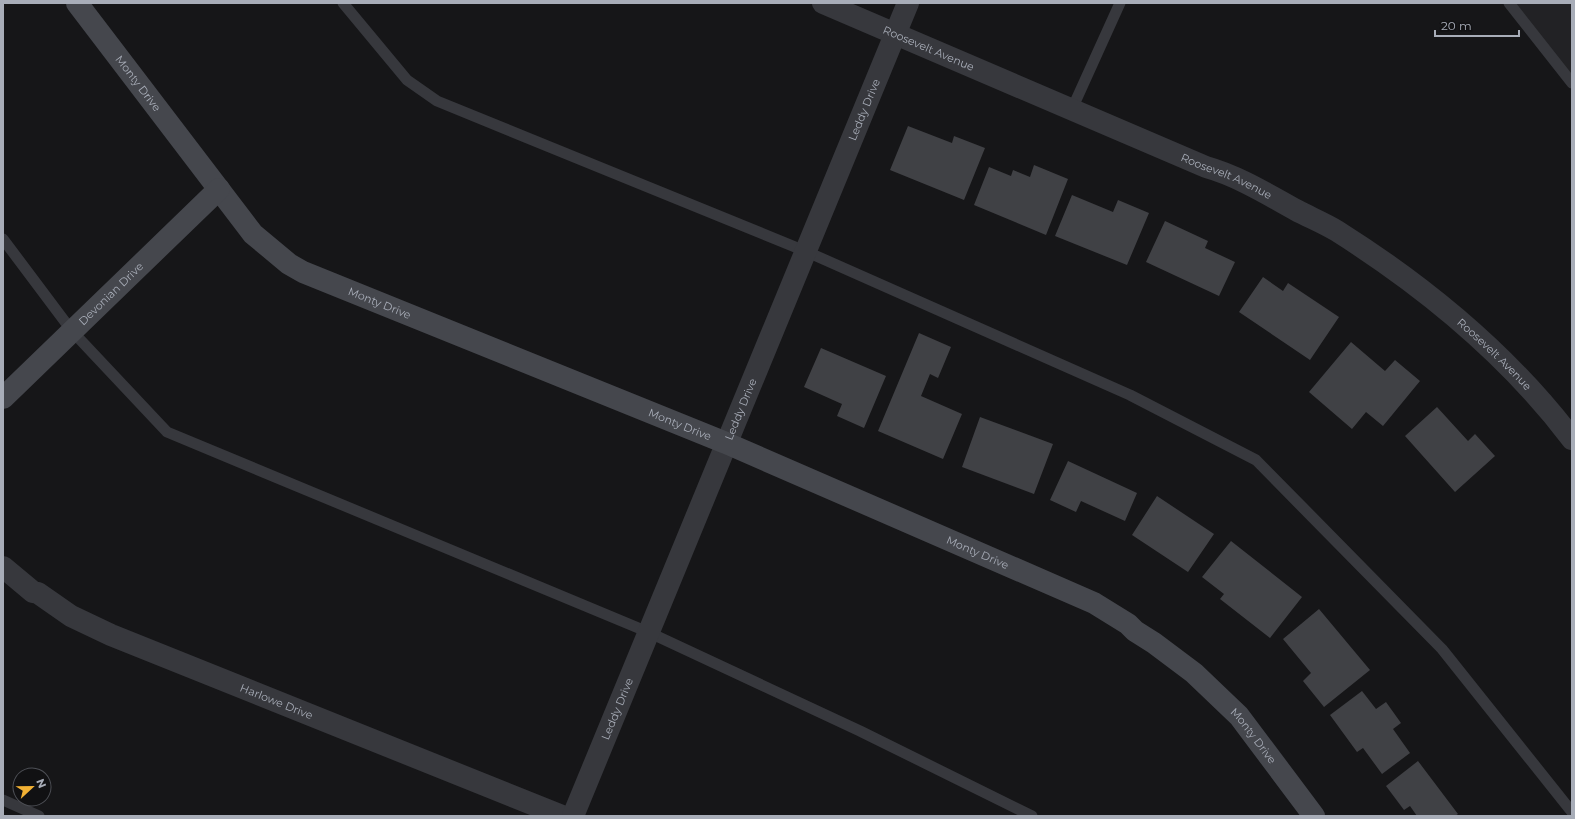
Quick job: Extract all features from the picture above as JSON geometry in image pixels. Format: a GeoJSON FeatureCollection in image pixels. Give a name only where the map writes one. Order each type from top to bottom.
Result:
{"type":"FeatureCollection","features":[{"type":"Feature","properties":{"kind":"street","name":"Monty Drive"},"geometry":{"type":"LineString","coordinates":[[77,3],[253,234],[289,264],[303,272],[726,442],[1094,603],[1128,624],[1135,631],[1154,643],[1194,673],[1238,716],[1314,816]]}},
{"type":"Feature","properties":{"kind":"street","name":"Roosevelt Avenue"},"geometry":{"type":"LineString","coordinates":[[823,3],[1251,185],[1337,231],[1417,287],[1468,328],[1538,397],[1572,438]]}},
{"type":"Feature","properties":{"kind":"street","name":"Leddy Drive"},"geometry":{"type":"LineString","coordinates":[[573,816],[908,3]]}},
{"type":"Feature","properties":{"kind":"street","name":"Devonian Drive"},"geometry":{"type":"LineString","coordinates":[[3,398],[219,189]]}},
{"type":"Feature","properties":{"kind":"street","name":"Harlowe Drive"},"geometry":{"type":"LineString","coordinates":[[3,567],[33,592],[71,616],[111,635],[503,791],[562,816]]}},
{"type":"Feature","properties":{"kind":"lane"},"geometry":{"type":"LineString","coordinates":[[343,3],[407,80],[437,101],[805,251],[1130,395],[1256,460],[1442,649],[1572,812]]}},
{"type":"Feature","properties":{"kind":"lane"},"geometry":{"type":"LineString","coordinates":[[1072,109],[1120,3]]}},
{"type":"Feature","properties":{"kind":"lane"},"geometry":{"type":"LineString","coordinates":[[1509,3],[1572,83]]}},
{"type":"Feature","properties":{"kind":"lane"},"geometry":{"type":"LineString","coordinates":[[3,239],[72,331],[167,432],[648,632],[860,731],[1032,816]]}},
{"type":"Feature","properties":{"kind":"lane"},"geometry":{"type":"LineString","coordinates":[[3,800],[39,816]]}},
{"type":"Feature","properties":{"kind":"shaded area"},"geometry":{"type":"Polygon","coordinates":[[[1508,3],[1572,3],[1572,88],[1508,3]]]}},
{"type":"Feature","properties":{"kind":"building"},"geometry":{"type":"Polygon","coordinates":[[[908,126],[952,143],[954,136],[985,148],[964,200],[890,170],[908,126]]]}},
{"type":"Feature","properties":{"kind":"building"},"geometry":{"type":"Polygon","coordinates":[[[1034,165],[1068,179],[1046,235],[974,205],[989,167],[1011,176],[1013,170],[1030,177],[1034,165]]]}},
{"type":"Feature","properties":{"kind":"building"},"geometry":{"type":"Polygon","coordinates":[[[1072,195],[1113,212],[1118,200],[1149,213],[1127,265],[1055,236],[1072,195]]]}},
{"type":"Feature","properties":{"kind":"building"},"geometry":{"type":"Polygon","coordinates":[[[1165,221],[1208,241],[1205,248],[1235,262],[1219,296],[1146,262],[1165,221]]]}},
{"type":"Feature","properties":{"kind":"building"},"geometry":{"type":"Polygon","coordinates":[[[1263,277],[1283,291],[1288,283],[1339,317],[1310,360],[1239,312],[1263,277]]]}},
{"type":"Feature","properties":{"kind":"building"},"geometry":{"type":"Polygon","coordinates":[[[919,333],[951,347],[938,378],[930,374],[921,396],[962,414],[943,459],[878,431],[919,333]]]}},
{"type":"Feature","properties":{"kind":"building"},"geometry":{"type":"Polygon","coordinates":[[[1351,342],[1385,371],[1395,360],[1420,381],[1383,426],[1366,412],[1352,429],[1309,392],[1351,342]]]}},
{"type":"Feature","properties":{"kind":"building"},"geometry":{"type":"Polygon","coordinates":[[[821,348],[886,376],[864,428],[837,416],[842,404],[804,387],[821,348]]]}},
{"type":"Feature","properties":{"kind":"building"},"geometry":{"type":"Polygon","coordinates":[[[1437,407],[1468,441],[1475,434],[1495,456],[1455,492],[1405,436],[1437,407]]]}},
{"type":"Feature","properties":{"kind":"building"},"geometry":{"type":"Polygon","coordinates":[[[980,417],[1053,444],[1034,494],[962,467],[980,417]]]}},
{"type":"Feature","properties":{"kind":"building"},"geometry":{"type":"Polygon","coordinates":[[[1068,461],[1137,493],[1125,521],[1081,501],[1076,512],[1050,500],[1068,461]]]}},
{"type":"Feature","properties":{"kind":"building"},"geometry":{"type":"Polygon","coordinates":[[[1157,496],[1214,534],[1188,572],[1132,535],[1157,496]]]}},
{"type":"Feature","properties":{"kind":"building"},"geometry":{"type":"Polygon","coordinates":[[[1231,541],[1302,597],[1270,638],[1220,599],[1224,594],[1202,577],[1231,541]]]}},
{"type":"Feature","properties":{"kind":"building"},"geometry":{"type":"Polygon","coordinates":[[[1319,609],[1370,670],[1324,707],[1303,681],[1311,673],[1283,639],[1319,609]]]}},
{"type":"Feature","properties":{"kind":"building"},"geometry":{"type":"Polygon","coordinates":[[[1362,691],[1376,709],[1386,702],[1401,723],[1393,729],[1410,753],[1382,774],[1363,748],[1357,752],[1330,715],[1362,691]]]}},
{"type":"Feature","properties":{"kind":"building"},"geometry":{"type":"Polygon","coordinates":[[[1418,761],[1458,814],[1455,816],[1417,816],[1410,806],[1404,810],[1386,786],[1418,761]]]}}]}
